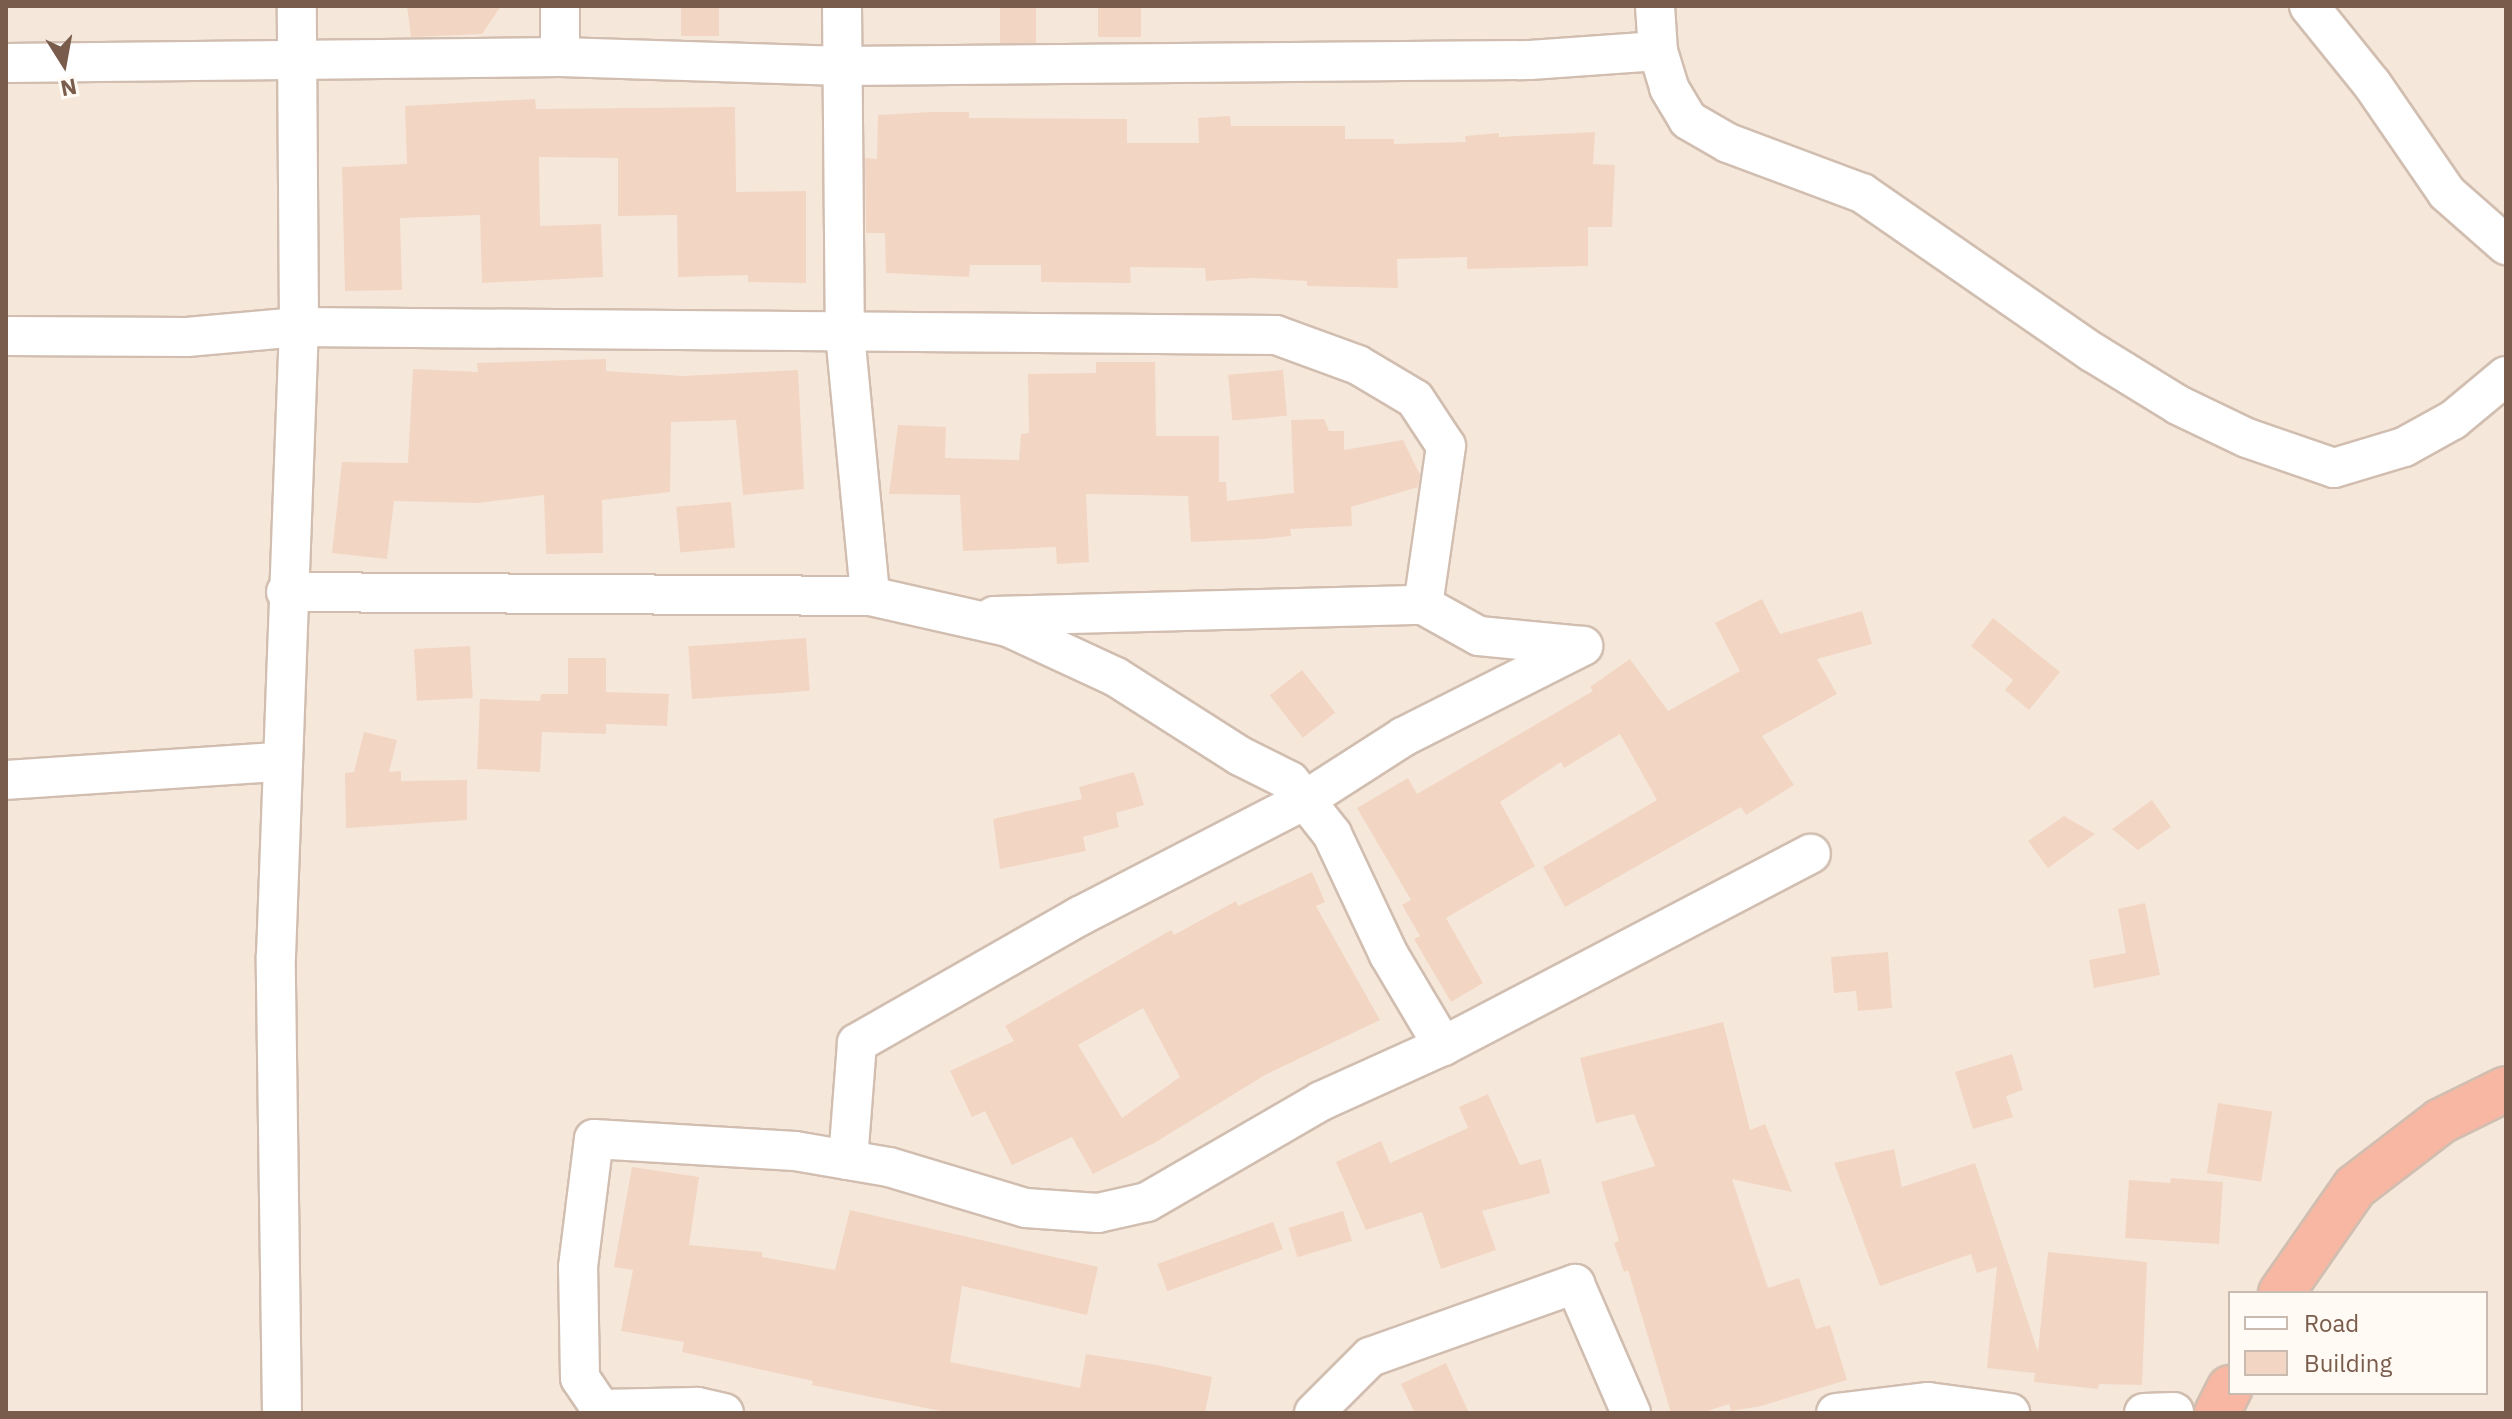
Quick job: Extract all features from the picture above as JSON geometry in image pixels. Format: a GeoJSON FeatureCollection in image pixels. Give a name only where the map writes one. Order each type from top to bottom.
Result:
{"type":"FeatureCollection","features":[{"type":"Feature","properties":{"kind":"highway"},"geometry":{"type":"LineString","coordinates":[[2282,1291],[2355,1187],[2441,1121],[2506,1089]]}},
{"type":"Feature","properties":{"kind":"highway"},"geometry":{"type":"LineString","coordinates":[[2217,1413],[2228,1392]]}},
{"type":"Feature","properties":{"kind":"street"},"geometry":{"type":"LineString","coordinates":[[282,1413],[277,1190],[279,762],[299,327],[297,6]]}},
{"type":"Feature","properties":{"kind":"street"},"geometry":{"type":"LineString","coordinates":[[560,6],[560,57]]}},
{"type":"Feature","properties":{"kind":"street"},"geometry":{"type":"LineString","coordinates":[[842,6],[845,334],[870,596]]}},
{"type":"Feature","properties":{"kind":"street"},"geometry":{"type":"LineString","coordinates":[[1655,6],[1658,51],[1669,88],[1688,120],[1728,143],[1862,193],[2092,352],[2178,405],[2292,456],[2334,468],[2404,447],[2453,420],[2506,376]]}},
{"type":"Feature","properties":{"kind":"street"},"geometry":{"type":"LineString","coordinates":[[2309,6],[2372,84],[2447,193],[2506,245]]}},
{"type":"Feature","properties":{"kind":"street"},"geometry":{"type":"LineString","coordinates":[[6,63],[297,63],[560,57],[843,66],[1530,60],[1658,51]]}},
{"type":"Feature","properties":{"kind":"street"},"geometry":{"type":"LineString","coordinates":[[6,336],[187,337],[299,327],[845,334],[1276,335],[1358,365],[1415,399],[1446,446],[1423,605]]}},
{"type":"Feature","properties":{"kind":"street"},"geometry":{"type":"LineString","coordinates":[[286,592],[870,596],[1008,627],[1116,677],[1240,756],[1290,781],[1332,834],[1389,955],[1443,1046]]}},
{"type":"Feature","properties":{"kind":"street"},"geometry":{"type":"LineString","coordinates":[[848,1160],[857,1043],[1080,916],[1305,800],[1403,737],[1583,646],[1479,636],[1423,605],[962,617]]}},
{"type":"Feature","properties":{"kind":"street"},"geometry":{"type":"LineString","coordinates":[[6,780],[279,762]]}},
{"type":"Feature","properties":{"kind":"street"},"geometry":{"type":"LineString","coordinates":[[724,1413],[697,1407],[601,1411],[580,1378],[578,1267],[594,1139],[795,1151],[848,1160],[1026,1208],[1098,1213],[1147,1202],[1321,1101],[1443,1046],[1811,854]]}},
{"type":"Feature","properties":{"kind":"street"},"geometry":{"type":"LineString","coordinates":[[1314,1413],[1370,1357],[1575,1284],[1631,1413]]}},
{"type":"Feature","properties":{"kind":"street"},"geometry":{"type":"LineString","coordinates":[[1836,1413],[1928,1402],[2010,1413]]}},
{"type":"Feature","properties":{"kind":"shaded area"},"geometry":{"type":"Polygon","coordinates":[[[6,6],[2506,6],[2506,1413],[6,1413],[6,6]]]}},
{"type":"Feature","properties":{"kind":"building"},"geometry":{"type":"Polygon","coordinates":[[[407,6],[501,6],[482,34],[411,37],[407,6]]]}},
{"type":"Feature","properties":{"kind":"building"},"geometry":{"type":"Polygon","coordinates":[[[681,6],[719,6],[719,36],[681,36],[681,6]]]}},
{"type":"Feature","properties":{"kind":"building"},"geometry":{"type":"Polygon","coordinates":[[[1000,6],[1036,6],[1036,43],[1000,43],[1000,6]]]}},
{"type":"Feature","properties":{"kind":"building"},"geometry":{"type":"Polygon","coordinates":[[[1098,6],[1141,6],[1141,37],[1098,37],[1098,6]]]}},
{"type":"Feature","properties":{"kind":"building"},"geometry":{"type":"Polygon","coordinates":[[[535,99],[536,109],[735,107],[736,192],[806,191],[806,283],[748,282],[748,275],[678,277],[677,215],[618,216],[618,158],[539,157],[540,226],[601,224],[603,277],[482,283],[480,215],[400,218],[402,290],[345,291],[342,167],[407,164],[405,106],[535,99]]]}},
{"type":"Feature","properties":{"kind":"building"},"geometry":{"type":"Polygon","coordinates":[[[969,112],[969,118],[1127,119],[1127,143],[1199,143],[1198,118],[1230,116],[1231,126],[1345,126],[1345,139],[1394,139],[1394,144],[1466,142],[1465,136],[1499,133],[1499,137],[1595,132],[1593,164],[1615,165],[1612,227],[1588,227],[1588,266],[1467,269],[1467,257],[1397,259],[1398,288],[1307,286],[1307,281],[1254,278],[1206,281],[1205,268],[1130,267],[1131,283],[1041,282],[1041,265],[970,265],[969,277],[886,273],[885,233],[866,233],[865,158],[877,159],[878,115],[969,112]]]}},
{"type":"Feature","properties":{"kind":"building"},"geometry":{"type":"Polygon","coordinates":[[[606,359],[606,371],[683,376],[798,370],[804,489],[743,495],[736,420],[671,422],[670,492],[602,500],[603,553],[546,554],[544,495],[478,503],[394,501],[387,559],[332,553],[342,462],[408,463],[413,369],[478,372],[477,363],[606,359]]]}},
{"type":"Feature","properties":{"kind":"building"},"geometry":{"type":"Polygon","coordinates":[[[1096,362],[1155,362],[1156,436],[1219,436],[1219,482],[1226,482],[1227,501],[1294,493],[1291,420],[1324,419],[1329,431],[1344,431],[1344,450],[1403,440],[1420,475],[1418,487],[1351,507],[1352,526],[1290,529],[1291,536],[1261,539],[1191,542],[1188,496],[1086,494],[1089,562],[1057,564],[1056,547],[963,551],[960,495],[889,494],[898,425],[946,427],[945,458],[1019,460],[1021,434],[1029,433],[1028,374],[1096,373],[1096,362]]]}},
{"type":"Feature","properties":{"kind":"building"},"geometry":{"type":"Polygon","coordinates":[[[1283,370],[1287,416],[1232,421],[1228,375],[1283,370]]]}},
{"type":"Feature","properties":{"kind":"building"},"geometry":{"type":"Polygon","coordinates":[[[731,502],[735,548],[680,553],[676,507],[731,502]]]}},
{"type":"Feature","properties":{"kind":"building"},"geometry":{"type":"Polygon","coordinates":[[[1762,599],[1780,634],[1862,611],[1872,644],[1817,659],[1837,694],[1762,736],[1794,785],[1746,815],[1741,807],[1565,907],[1543,867],[1657,800],[1620,734],[1564,768],[1561,762],[1500,802],[1535,866],[1446,918],[1483,983],[1451,1002],[1414,939],[1420,936],[1402,905],[1411,900],[1357,808],[1408,778],[1417,794],[1593,691],[1590,687],[1630,659],[1668,711],[1740,671],[1715,623],[1762,599]]]}},
{"type":"Feature","properties":{"kind":"building"},"geometry":{"type":"Polygon","coordinates":[[[1993,618],[2060,672],[2029,710],[2005,690],[2013,680],[1971,646],[1993,618]]]}},
{"type":"Feature","properties":{"kind":"building"},"geometry":{"type":"Polygon","coordinates":[[[806,638],[810,691],[692,699],[688,646],[806,638]]]}},
{"type":"Feature","properties":{"kind":"building"},"geometry":{"type":"Polygon","coordinates":[[[470,646],[473,698],[417,701],[414,649],[470,646]]]}},
{"type":"Feature","properties":{"kind":"building"},"geometry":{"type":"Polygon","coordinates":[[[568,658],[606,658],[606,692],[669,694],[667,726],[606,724],[606,734],[542,732],[540,772],[477,769],[480,699],[540,701],[541,694],[568,694],[568,658]]]}},
{"type":"Feature","properties":{"kind":"building"},"geometry":{"type":"Polygon","coordinates":[[[1302,670],[1335,713],[1303,738],[1270,695],[1302,670]]]}},
{"type":"Feature","properties":{"kind":"building"},"geometry":{"type":"Polygon","coordinates":[[[364,732],[397,740],[389,772],[401,771],[401,781],[467,780],[467,820],[346,828],[345,773],[354,772],[364,732]]]}},
{"type":"Feature","properties":{"kind":"building"},"geometry":{"type":"Polygon","coordinates":[[[1134,772],[1144,805],[1116,813],[1119,827],[1083,837],[1086,851],[1000,869],[993,819],[1082,799],[1079,787],[1134,772]]]}},
{"type":"Feature","properties":{"kind":"building"},"geometry":{"type":"Polygon","coordinates":[[[2152,800],[2171,827],[2138,850],[2112,829],[2152,800]]]}},
{"type":"Feature","properties":{"kind":"building"},"geometry":{"type":"Polygon","coordinates":[[[2064,816],[2095,834],[2048,868],[2028,841],[2064,816]]]}},
{"type":"Feature","properties":{"kind":"building"},"geometry":{"type":"Polygon","coordinates":[[[1312,872],[1325,902],[1316,906],[1380,1020],[1265,1075],[1156,1142],[1093,1174],[1072,1137],[1012,1165],[985,1111],[972,1117],[950,1071],[1014,1041],[1005,1026],[1171,930],[1174,935],[1236,901],[1238,906],[1312,872]],[[1143,1008],[1078,1045],[1122,1118],[1180,1077],[1143,1008]]]}},
{"type":"Feature","properties":{"kind":"building"},"geometry":{"type":"Polygon","coordinates":[[[2145,903],[2160,975],[2094,988],[2089,960],[2126,953],[2118,909],[2145,903]]]}},
{"type":"Feature","properties":{"kind":"building"},"geometry":{"type":"Polygon","coordinates":[[[1888,952],[1892,1008],[1858,1011],[1856,991],[1834,993],[1831,957],[1888,952]]]}},
{"type":"Feature","properties":{"kind":"building"},"geometry":{"type":"Polygon","coordinates":[[[1723,1022],[1750,1130],[1765,1124],[1792,1192],[1732,1179],[1768,1288],[1799,1278],[1816,1329],[1830,1325],[1847,1380],[1761,1406],[1731,1411],[1729,1404],[1701,1413],[1671,1413],[1628,1270],[1624,1272],[1614,1243],[1619,1241],[1601,1182],[1655,1166],[1634,1114],[1596,1123],[1580,1058],[1723,1022]]]}},
{"type":"Feature","properties":{"kind":"building"},"geometry":{"type":"Polygon","coordinates":[[[2012,1054],[2023,1090],[2006,1096],[2013,1117],[1973,1129],[1955,1072],[2012,1054]]]}},
{"type":"Feature","properties":{"kind":"building"},"geometry":{"type":"Polygon","coordinates":[[[1488,1094],[1520,1165],[1541,1159],[1550,1193],[1482,1211],[1496,1250],[1441,1269],[1422,1212],[1366,1230],[1336,1162],[1381,1141],[1390,1163],[1468,1128],[1459,1107],[1488,1094]]]}},
{"type":"Feature","properties":{"kind":"building"},"geometry":{"type":"Polygon","coordinates":[[[2218,1103],[2272,1112],[2261,1182],[2207,1173],[2218,1103]]]}},
{"type":"Feature","properties":{"kind":"building"},"geometry":{"type":"Polygon","coordinates":[[[1894,1149],[1902,1187],[1975,1163],[2038,1352],[2048,1252],[2147,1262],[2142,1385],[2099,1384],[2098,1389],[2034,1382],[2035,1373],[1987,1368],[1997,1267],[1977,1273],[1971,1254],[1880,1286],[1834,1163],[1894,1149]]]}},
{"type":"Feature","properties":{"kind":"building"},"geometry":{"type":"Polygon","coordinates":[[[632,1167],[699,1177],[689,1245],[762,1252],[762,1257],[835,1270],[850,1210],[1098,1267],[1087,1315],[962,1286],[950,1362],[1080,1388],[1086,1354],[1157,1365],[1212,1377],[1205,1413],[950,1413],[812,1385],[813,1381],[682,1352],[684,1342],[621,1331],[633,1270],[614,1267],[632,1167]]]}},
{"type":"Feature","properties":{"kind":"building"},"geometry":{"type":"Polygon","coordinates":[[[2171,1178],[2223,1182],[2219,1244],[2125,1238],[2129,1180],[2170,1183],[2171,1178]]]}},
{"type":"Feature","properties":{"kind":"building"},"geometry":{"type":"Polygon","coordinates":[[[1343,1211],[1352,1241],[1298,1257],[1288,1228],[1343,1211]]]}},
{"type":"Feature","properties":{"kind":"building"},"geometry":{"type":"Polygon","coordinates":[[[1273,1222],[1283,1249],[1167,1291],[1157,1264],[1273,1222]]]}},
{"type":"Feature","properties":{"kind":"building"},"geometry":{"type":"Polygon","coordinates":[[[1446,1363],[1469,1413],[1415,1413],[1401,1384],[1446,1363]]]}}]}
